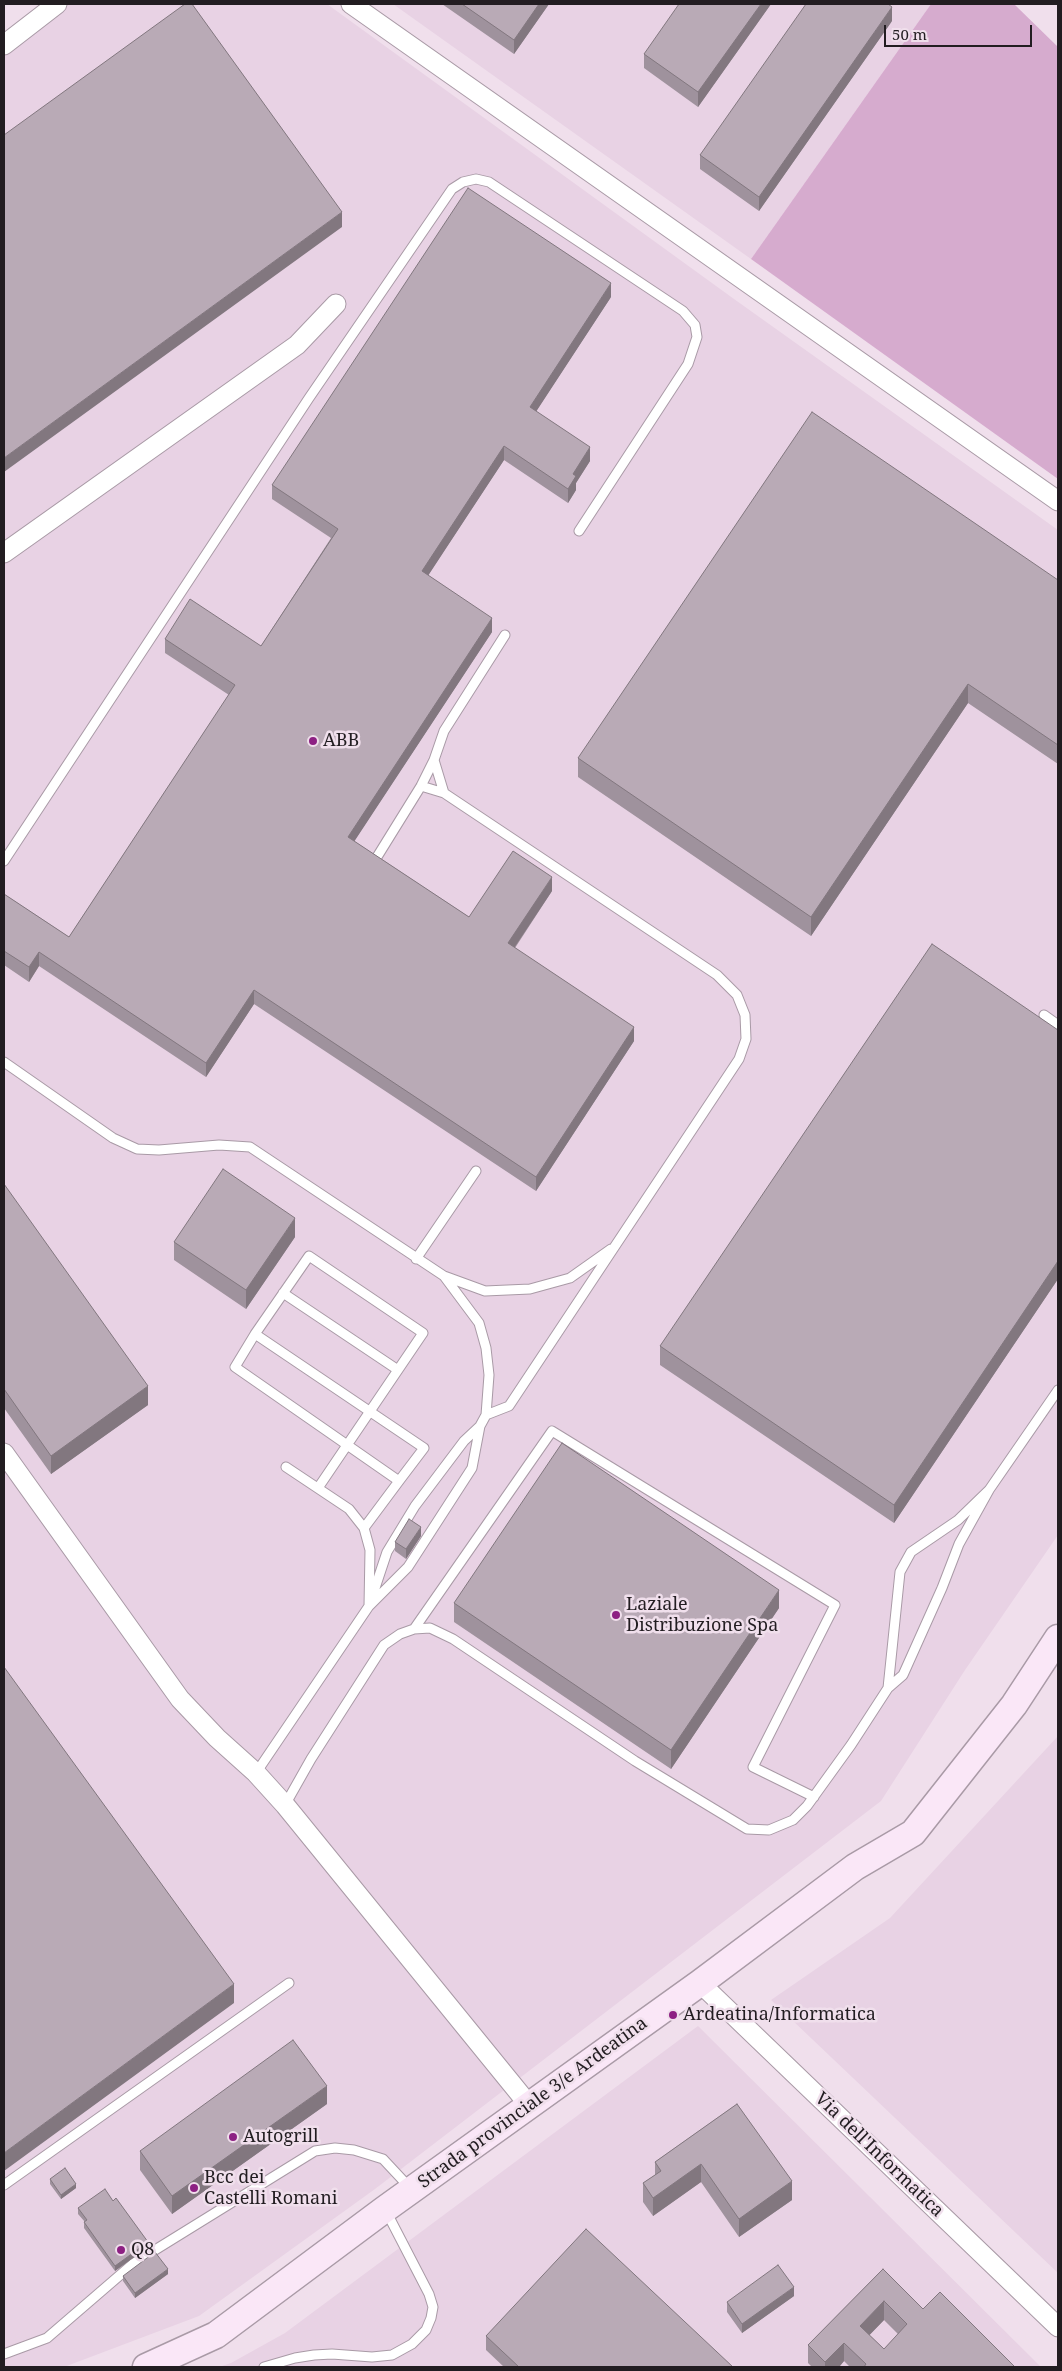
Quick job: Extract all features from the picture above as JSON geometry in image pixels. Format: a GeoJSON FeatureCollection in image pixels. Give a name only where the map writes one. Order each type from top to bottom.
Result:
{"type":"FeatureCollection","features":[{"type":"Feature","properties":{"kind":"main road","name":"Strada provinciale 3/e Ardeatina"},"geometry":{"type":"LineString","coordinates":[[146,2367],[216,2335],[385,2209],[700,1983],[855,1867],[913,1833],[1014,1705],[1058,1638]]}},
{"type":"Feature","properties":{"kind":"street"},"geometry":{"type":"LineString","coordinates":[[4,45],[57,4]]}},
{"type":"Feature","properties":{"kind":"street"},"geometry":{"type":"LineString","coordinates":[[351,4],[1058,501]]}},
{"type":"Feature","properties":{"kind":"street"},"geometry":{"type":"LineString","coordinates":[[4,553],[297,345],[336,304]]}},
{"type":"Feature","properties":{"kind":"street"},"geometry":{"type":"LineString","coordinates":[[4,1453],[180,1699],[256,1773],[285,1805],[529,2105]]}},
{"type":"Feature","properties":{"kind":"street","name":"Via dell'Informatica"},"geometry":{"type":"LineString","coordinates":[[700,1983],[1058,2327]]}},
{"type":"Feature","properties":{"kind":"lane"},"geometry":{"type":"LineString","coordinates":[[4,862],[309,398],[452,189],[463,182],[476,179],[489,182],[683,311],[695,325],[697,337],[688,364],[579,531]]}},
{"type":"Feature","properties":{"kind":"lane"},"geometry":{"type":"LineString","coordinates":[[376,857],[421,786],[434,760],[444,731],[506,635]]}},
{"type":"Feature","properties":{"kind":"lane"},"geometry":{"type":"LineString","coordinates":[[434,760],[444,793]]}},
{"type":"Feature","properties":{"kind":"lane"},"geometry":{"type":"LineString","coordinates":[[421,786],[444,793],[716,975],[737,995],[745,1015],[746,1039],[739,1059],[509,1406],[486,1415]]}},
{"type":"Feature","properties":{"kind":"lane"},"geometry":{"type":"LineString","coordinates":[[1044,1015],[1058,1025]]}},
{"type":"Feature","properties":{"kind":"lane"},"geometry":{"type":"LineString","coordinates":[[4,1062],[113,1138],[138,1149],[159,1150],[219,1145],[250,1147],[416,1259],[444,1276],[485,1291],[530,1289],[570,1278],[615,1246]]}},
{"type":"Feature","properties":{"kind":"lane"},"geometry":{"type":"LineString","coordinates":[[416,1259],[476,1171]]}},
{"type":"Feature","properties":{"kind":"lane"},"geometry":{"type":"LineString","coordinates":[[318,1488],[347,1445],[370,1412],[423,1333],[309,1256],[255,1334],[235,1367],[347,1445],[399,1481]]}},
{"type":"Feature","properties":{"kind":"lane"},"geometry":{"type":"LineString","coordinates":[[256,1773],[369,1606],[408,1567],[472,1468],[480,1426],[486,1415],[489,1375],[486,1348],[479,1323],[444,1276]]}},
{"type":"Feature","properties":{"kind":"lane"},"geometry":{"type":"LineString","coordinates":[[283,1293],[398,1370]]}},
{"type":"Feature","properties":{"kind":"lane"},"geometry":{"type":"LineString","coordinates":[[255,1334],[424,1448],[364,1528]]}},
{"type":"Feature","properties":{"kind":"lane"},"geometry":{"type":"LineString","coordinates":[[285,1805],[311,1759],[384,1645],[400,1634],[414,1629],[430,1628],[454,1639],[635,1761],[747,1829],[769,1830],[792,1820],[814,1797],[888,1688],[903,1675],[942,1588],[959,1544],[989,1490],[1058,1390]]}},
{"type":"Feature","properties":{"kind":"lane"},"geometry":{"type":"LineString","coordinates":[[369,1606],[387,1552],[415,1506],[464,1441],[480,1426]]}},
{"type":"Feature","properties":{"kind":"lane"},"geometry":{"type":"LineString","coordinates":[[414,1629],[552,1431],[835,1606],[753,1767],[814,1797]]}},
{"type":"Feature","properties":{"kind":"lane"},"geometry":{"type":"LineString","coordinates":[[286,1467],[349,1509],[364,1528],[370,1550],[369,1606]]}},
{"type":"Feature","properties":{"kind":"lane"},"geometry":{"type":"LineString","coordinates":[[888,1688],[900,1572],[911,1552],[958,1520],[989,1490]]}},
{"type":"Feature","properties":{"kind":"lane"},"geometry":{"type":"LineString","coordinates":[[4,2185],[289,1983]]}},
{"type":"Feature","properties":{"kind":"lane"},"geometry":{"type":"LineString","coordinates":[[4,2354],[47,2338],[134,2263],[316,2151],[335,2148],[354,2150],[383,2159],[412,2190]]}},
{"type":"Feature","properties":{"kind":"lane"},"geometry":{"type":"LineString","coordinates":[[264,2367],[288,2359],[314,2355],[332,2354],[372,2357],[392,2355],[412,2344],[426,2330],[433,2307],[429,2294],[385,2209]]}},
{"type":"Feature","properties":{"kind":"shaded area"},"geometry":{"type":"Polygon","coordinates":[[[69,4],[327,4],[734,299],[1058,530],[1058,1535],[965,1670],[881,1801],[375,2189],[199,2316],[64,2367],[4,2367],[4,53],[69,4]]]}},
{"type":"Feature","properties":{"kind":"shaded area"},"geometry":{"type":"Polygon","coordinates":[[[393,4],[931,4],[751,259],[393,4]]]}},
{"type":"Feature","properties":{"kind":"shaded area"},"geometry":{"type":"Polygon","coordinates":[[[931,4],[1014,4],[1058,47],[1058,479],[751,259],[931,4]]]}},
{"type":"Feature","properties":{"kind":"shaded area"},"geometry":{"type":"Polygon","coordinates":[[[1058,1736],[1058,2273],[771,2000],[890,1918],[1058,1736]]]}},
{"type":"Feature","properties":{"kind":"shaded area"},"geometry":{"type":"Polygon","coordinates":[[[698,2026],[1041,2367],[219,2367],[231,2363],[285,2333],[698,2026]]]}},
{"type":"Feature","properties":{"kind":"building"},"geometry":{"type":"Polygon","coordinates":[[[185,4],[192,4],[342,212],[4,458],[4,135],[185,4]]]}},
{"type":"Feature","properties":{"kind":"building"},"geometry":{"type":"Polygon","coordinates":[[[462,4],[539,4],[514,40],[462,4]]]}},
{"type":"Feature","properties":{"kind":"building"},"geometry":{"type":"Polygon","coordinates":[[[679,4],[761,4],[698,92],[644,54],[679,4]]]}},
{"type":"Feature","properties":{"kind":"building"},"geometry":{"type":"Polygon","coordinates":[[[806,4],[888,4],[892,7],[759,197],[700,155],[806,4]]]}},
{"type":"Feature","properties":{"kind":"building","name":"ABB"},"geometry":{"type":"Polygon","coordinates":[[[468,188],[611,283],[530,407],[590,447],[573,474],[576,476],[568,489],[504,446],[422,571],[492,618],[348,837],[469,917],[513,851],[552,877],[508,943],[634,1027],[536,1177],[254,990],[206,1063],[39,952],[29,967],[4,951],[4,894],[69,937],[235,685],[165,639],[190,599],[261,646],[338,529],[272,485],[468,188]]]}},
{"type":"Feature","properties":{"kind":"building"},"geometry":{"type":"Polygon","coordinates":[[[812,412],[1058,580],[1058,745],[968,684],[811,917],[578,758],[812,412]]]}},
{"type":"Feature","properties":{"kind":"building"},"geometry":{"type":"Polygon","coordinates":[[[932,944],[1058,1030],[1058,1261],[894,1505],[660,1346],[932,944]]]}},
{"type":"Feature","properties":{"kind":"building"},"geometry":{"type":"Polygon","coordinates":[[[223,1169],[295,1218],[246,1290],[174,1242],[223,1169]]]}},
{"type":"Feature","properties":{"kind":"building"},"geometry":{"type":"Polygon","coordinates":[[[4,1184],[148,1386],[51,1456],[4,1389],[4,1184]]]}},
{"type":"Feature","properties":{"kind":"building","name":"Laziale Distribuzione Spa"},"geometry":{"type":"Polygon","coordinates":[[[562,1443],[779,1590],[671,1750],[454,1603],[562,1443]]]}},
{"type":"Feature","properties":{"kind":"building"},"geometry":{"type":"Polygon","coordinates":[[[409,1519],[421,1527],[406,1549],[395,1542],[409,1519]]]}},
{"type":"Feature","properties":{"kind":"building"},"geometry":{"type":"Polygon","coordinates":[[[4,1667],[234,1984],[4,2153],[4,1667]]]}},
{"type":"Feature","properties":{"kind":"building","name":"Autogrill"},"geometry":{"type":"Polygon","coordinates":[[[293,2040],[327,2086],[172,2196],[140,2151],[293,2040]]]}},
{"type":"Feature","properties":{"kind":"building"},"geometry":{"type":"Polygon","coordinates":[[[737,2104],[792,2181],[739,2219],[701,2164],[653,2198],[643,2183],[661,2171],[655,2162],[737,2104]]]}},
{"type":"Feature","properties":{"kind":"building"},"geometry":{"type":"Polygon","coordinates":[[[65,2168],[76,2184],[61,2195],[50,2179],[65,2168]]]}},
{"type":"Feature","properties":{"kind":"building"},"geometry":{"type":"Polygon","coordinates":[[[105,2189],[113,2201],[116,2198],[148,2242],[115,2266],[84,2222],[87,2220],[78,2208],[105,2189]]]}},
{"type":"Feature","properties":{"kind":"building"},"geometry":{"type":"Polygon","coordinates":[[[586,2229],[733,2367],[519,2367],[486,2336],[586,2229]]]}},
{"type":"Feature","properties":{"kind":"building"},"geometry":{"type":"Polygon","coordinates":[[[155,2252],[168,2269],[135,2293],[123,2276],[155,2252]]]}},
{"type":"Feature","properties":{"kind":"building"},"geometry":{"type":"Polygon","coordinates":[[[778,2265],[794,2287],[742,2324],[727,2302],[778,2265]]]}},
{"type":"Feature","properties":{"kind":"building"},"geometry":{"type":"Polygon","coordinates":[[[883,2269],[923,2309],[940,2292],[1015,2367],[864,2367],[866,2364],[844,2343],[825,2362],[808,2345],[883,2269]],[[884,2301],[860,2326],[884,2349],[907,2324],[884,2301]]]}},
{"type":"Feature","properties":{"kind":"place","name":"ABB"},"geometry":{"type":"Point","coordinates":[313,741]}},
{"type":"Feature","properties":{"kind":"place","name":"Laziale Distribuzione Spa"},"geometry":{"type":"Point","coordinates":[616,1615]}},
{"type":"Feature","properties":{"kind":"place","name":"Ardeatina/Informatica"},"geometry":{"type":"Point","coordinates":[673,2015]}},
{"type":"Feature","properties":{"kind":"place","name":"Autogrill"},"geometry":{"type":"Point","coordinates":[233,2137]}},
{"type":"Feature","properties":{"kind":"place","name":"Bcc dei Castelli Romani"},"geometry":{"type":"Point","coordinates":[194,2188]}},
{"type":"Feature","properties":{"kind":"place","name":"Q8"},"geometry":{"type":"Point","coordinates":[121,2250]}}]}
